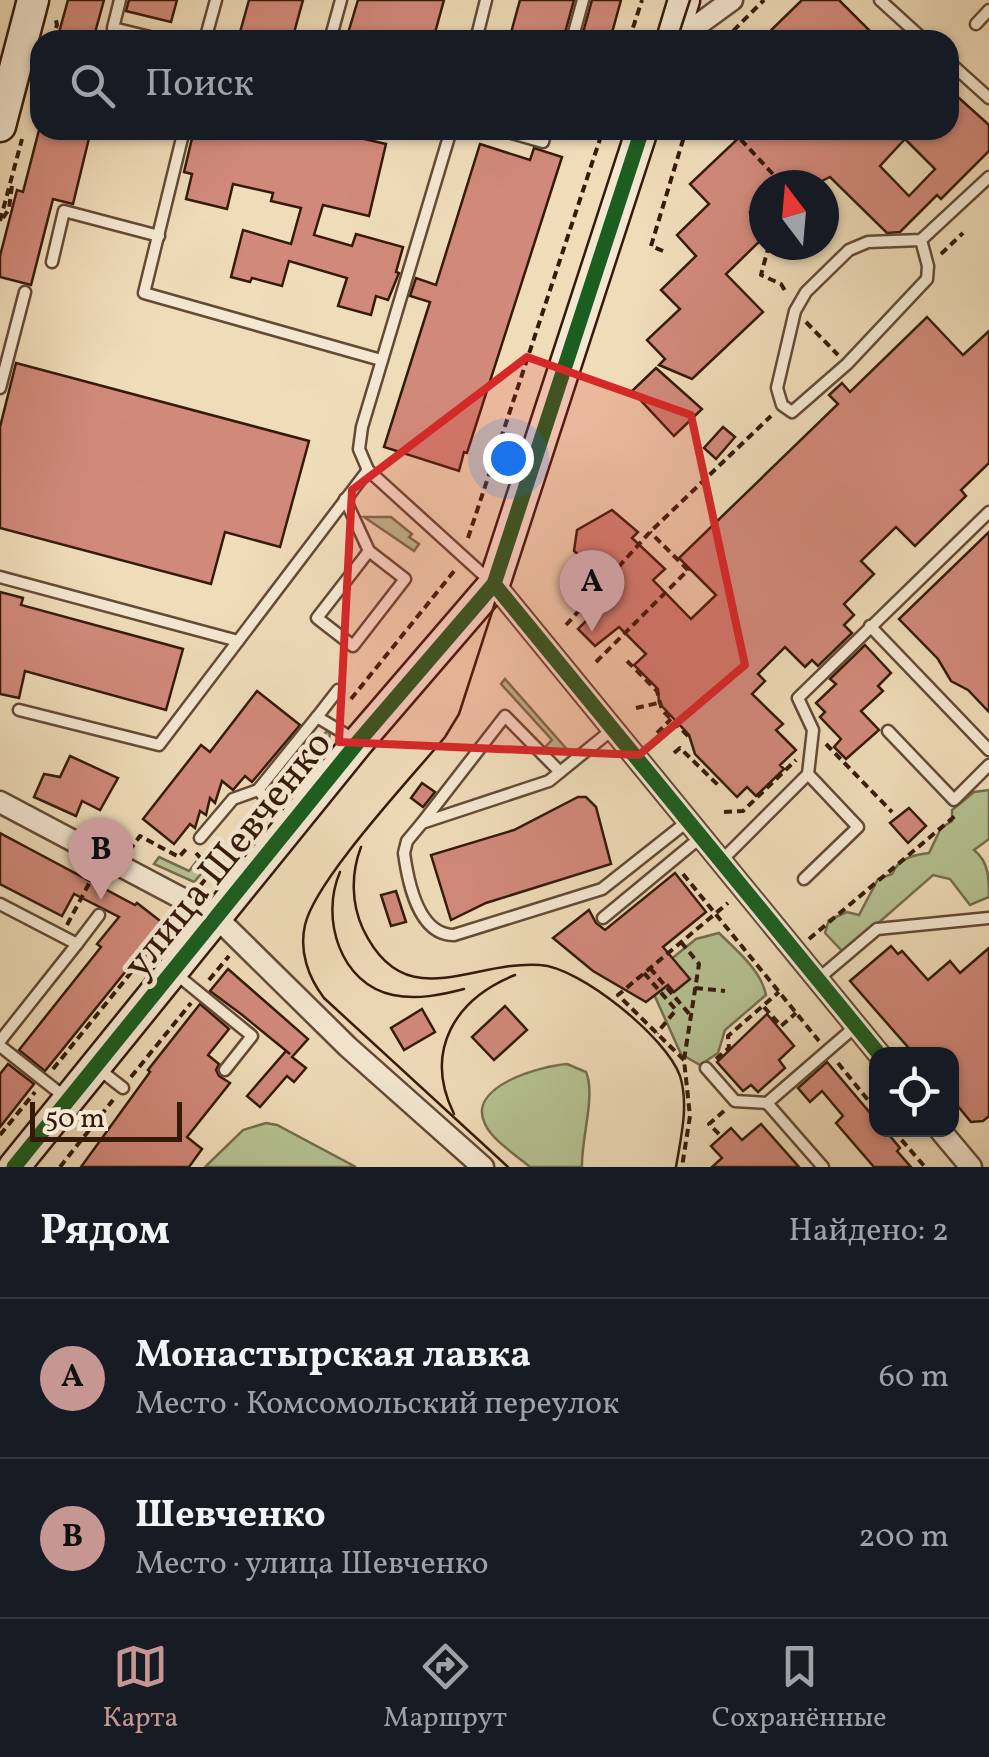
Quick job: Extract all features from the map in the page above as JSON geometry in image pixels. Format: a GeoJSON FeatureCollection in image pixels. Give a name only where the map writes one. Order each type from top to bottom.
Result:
{"type":"FeatureCollection","features":[{"type":"Feature","properties":{"kind":"street"},"geometry":{"type":"LineString","coordinates":[[676,30],[684,0]]}},
{"type":"Feature","properties":{"kind":"street"},"geometry":{"type":"LineString","coordinates":[[688,30],[732,0]]}},
{"type":"Feature","properties":{"kind":"street"},"geometry":{"type":"LineString","coordinates":[[0,126],[9,58],[44,7]]}},
{"type":"Feature","properties":{"kind":"street"},"geometry":{"type":"LineString","coordinates":[[639,140],[494,584],[873,1047]]}},
{"type":"Feature","properties":{"kind":"street","name":"улица Шевченко"},"geometry":{"type":"LineString","coordinates":[[14,1167],[358,742],[494,584]]}},
{"type":"Feature","properties":{"kind":"street"},"geometry":{"type":"LineString","coordinates":[[0,802],[215,916],[348,1047],[483,1167]]}},
{"type":"Feature","properties":{"kind":"street"},"geometry":{"type":"LineString","coordinates":[[946,1137],[971,1167]]}},
{"type":"Feature","properties":{"kind":"street"},"geometry":{"type":"LineString","coordinates":[[982,1167],[989,1161]]}},
{"type":"Feature","properties":{"kind":"lane"},"geometry":{"type":"LineString","coordinates":[[120,0],[114,28],[122,30]]}},
{"type":"Feature","properties":{"kind":"lane"},"geometry":{"type":"LineString","coordinates":[[208,30],[216,0]]}},
{"type":"Feature","properties":{"kind":"lane"},"geometry":{"type":"LineString","coordinates":[[333,30],[341,0]]}},
{"type":"Feature","properties":{"kind":"lane"},"geometry":{"type":"LineString","coordinates":[[478,30],[486,0]]}},
{"type":"Feature","properties":{"kind":"lane"},"geometry":{"type":"LineString","coordinates":[[575,30],[583,0]]}},
{"type":"Feature","properties":{"kind":"lane"},"geometry":{"type":"LineString","coordinates":[[880,0],[913,30]]}},
{"type":"Feature","properties":{"kind":"lane"},"geometry":{"type":"LineString","coordinates":[[976,24],[989,10]]}},
{"type":"Feature","properties":{"kind":"lane"},"geometry":{"type":"LineString","coordinates":[[959,71],[989,98]]}},
{"type":"Feature","properties":{"kind":"lane"},"geometry":{"type":"LineString","coordinates":[[182,140],[144,294],[380,360]]}},
{"type":"Feature","properties":{"kind":"lane"},"geometry":{"type":"LineString","coordinates":[[448,140],[380,360],[360,438],[361,457],[368,470],[494,584]]}},
{"type":"Feature","properties":{"kind":"lane"},"geometry":{"type":"LineString","coordinates":[[921,240],[927,279],[846,364],[792,412],[782,405],[777,388],[795,311],[806,292],[849,250],[868,242],[921,240],[989,177]]}},
{"type":"Feature","properties":{"kind":"lane"},"geometry":{"type":"LineString","coordinates":[[52,262],[64,211],[159,236]]}},
{"type":"Feature","properties":{"kind":"lane"},"geometry":{"type":"LineString","coordinates":[[0,388],[25,292]]}},
{"type":"Feature","properties":{"kind":"lane"},"geometry":{"type":"LineString","coordinates":[[20,710],[159,745],[368,470]]}},
{"type":"Feature","properties":{"kind":"lane"},"geometry":{"type":"LineString","coordinates":[[345,499],[369,551],[405,579],[354,646],[317,618],[369,551]]}},
{"type":"Feature","properties":{"kind":"lane"},"geometry":{"type":"LineString","coordinates":[[721,861],[808,774],[813,737],[798,698],[989,512]]}},
{"type":"Feature","properties":{"kind":"lane"},"geometry":{"type":"LineString","coordinates":[[0,578],[238,640]]}},
{"type":"Feature","properties":{"kind":"lane"},"geometry":{"type":"LineString","coordinates":[[870,626],[989,750]]}},
{"type":"Feature","properties":{"kind":"lane"},"geometry":{"type":"LineString","coordinates":[[195,841],[233,799],[258,790],[338,690]]}},
{"type":"Feature","properties":{"kind":"lane"},"geometry":{"type":"LineString","coordinates":[[316,716],[358,742]]}},
{"type":"Feature","properties":{"kind":"lane"},"geometry":{"type":"LineString","coordinates":[[560,772],[505,716],[406,841],[405,863],[427,924],[443,935],[454,934],[602,889],[695,829]]}},
{"type":"Feature","properties":{"kind":"lane"},"geometry":{"type":"LineString","coordinates":[[422,823],[548,781],[612,729]]}},
{"type":"Feature","properties":{"kind":"lane"},"geometry":{"type":"LineString","coordinates":[[888,731],[954,800],[989,765]]}},
{"type":"Feature","properties":{"kind":"lane"},"geometry":{"type":"LineString","coordinates":[[804,879],[858,827],[808,774]]}},
{"type":"Feature","properties":{"kind":"lane"},"geometry":{"type":"LineString","coordinates":[[258,790],[290,826]]}},
{"type":"Feature","properties":{"kind":"lane"},"geometry":{"type":"LineString","coordinates":[[603,918],[673,861],[695,829]]}},
{"type":"Feature","properties":{"kind":"lane"},"geometry":{"type":"LineString","coordinates":[[0,904],[77,944]]}},
{"type":"Feature","properties":{"kind":"lane"},"geometry":{"type":"LineString","coordinates":[[68,1100],[0,1044],[4,1029],[99,915]]}},
{"type":"Feature","properties":{"kind":"lane"},"geometry":{"type":"LineString","coordinates":[[818,979],[876,928],[989,918]]}},
{"type":"Feature","properties":{"kind":"lane"},"geometry":{"type":"LineString","coordinates":[[171,970],[252,1036],[225,1070]]}},
{"type":"Feature","properties":{"kind":"lane"},"geometry":{"type":"LineString","coordinates":[[767,1104],[856,1026]]}},
{"type":"Feature","properties":{"kind":"lane"},"geometry":{"type":"LineString","coordinates":[[95,1066],[123,1088]]}},
{"type":"Feature","properties":{"kind":"lane"},"geometry":{"type":"LineString","coordinates":[[706,1068],[735,1101],[767,1104],[823,1167]]}},
{"type":"Feature","properties":{"kind":"path"},"geometry":{"type":"LineString","coordinates":[[632,30],[642,0]]}},
{"type":"Feature","properties":{"kind":"path"},"geometry":{"type":"LineString","coordinates":[[734,30],[764,0]]}},
{"type":"Feature","properties":{"kind":"path"},"geometry":{"type":"LineString","coordinates":[[44,7],[57,25],[55,30]]}},
{"type":"Feature","properties":{"kind":"path"},"geometry":{"type":"LineString","coordinates":[[662,251],[652,246],[683,140]]}},
{"type":"Feature","properties":{"kind":"path"},"geometry":{"type":"LineString","coordinates":[[741,140],[769,170]]}},
{"type":"Feature","properties":{"kind":"path"},"geometry":{"type":"LineString","coordinates":[[0,221],[9,209],[12,178]]}},
{"type":"Feature","properties":{"kind":"path"},"geometry":{"type":"LineString","coordinates":[[0,221],[8,193]]}},
{"type":"Feature","properties":{"kind":"path"},"geometry":{"type":"LineString","coordinates":[[928,266],[963,233]]}},
{"type":"Feature","properties":{"kind":"path"},"geometry":{"type":"LineString","coordinates":[[566,626],[650,532],[782,405]]}},
{"type":"Feature","properties":{"kind":"path"},"geometry":{"type":"LineString","coordinates":[[596,662],[688,570],[650,532]]}},
{"type":"Feature","properties":{"kind":"path"},"geometry":{"type":"LineString","coordinates":[[627,661],[657,691],[658,702],[689,738]]}},
{"type":"Feature","properties":{"kind":"path"},"geometry":{"type":"LineString","coordinates":[[636,708],[658,702]]}},
{"type":"Feature","properties":{"kind":"path"},"geometry":{"type":"LineString","coordinates":[[657,733],[671,719]]}},
{"type":"Feature","properties":{"kind":"path"},"geometry":{"type":"LineString","coordinates":[[724,812],[744,811],[813,737],[892,812]]}},
{"type":"Feature","properties":{"kind":"path"},"geometry":{"type":"LineString","coordinates":[[674,753],[680,748],[718,785]]}},
{"type":"Feature","properties":{"kind":"path"},"geometry":{"type":"LineString","coordinates":[[806,942],[964,809]]}},
{"type":"Feature","properties":{"kind":"path"},"geometry":{"type":"LineString","coordinates":[[128,853],[140,836],[179,858],[195,841]]}},
{"type":"Feature","properties":{"kind":"path"},"geometry":{"type":"LineString","coordinates":[[673,861],[869,1102]]}},
{"type":"Feature","properties":{"kind":"path"},"geometry":{"type":"LineString","coordinates":[[203,863],[212,871]]}},
{"type":"Feature","properties":{"kind":"path"},"geometry":{"type":"LineString","coordinates":[[62,936],[95,872]]}},
{"type":"Feature","properties":{"kind":"path"},"geometry":{"type":"LineString","coordinates":[[0,1135],[178,914]]}},
{"type":"Feature","properties":{"kind":"path"},"geometry":{"type":"LineString","coordinates":[[684,1060],[618,995],[714,914]]}},
{"type":"Feature","properties":{"kind":"path"},"geometry":{"type":"LineString","coordinates":[[681,942],[699,964],[684,1060],[690,1116],[682,1167]]}},
{"type":"Feature","properties":{"kind":"path"},"geometry":{"type":"LineString","coordinates":[[60,1167],[231,953]]}},
{"type":"Feature","properties":{"kind":"path"},"geometry":{"type":"LineString","coordinates":[[650,968],[691,1016]]}},
{"type":"Feature","properties":{"kind":"path"},"geometry":{"type":"LineString","coordinates":[[644,973],[676,1010],[657,1033]]}},
{"type":"Feature","properties":{"kind":"path"},"geometry":{"type":"LineString","coordinates":[[695,988],[726,991]]}},
{"type":"Feature","properties":{"kind":"path"},"geometry":{"type":"LineString","coordinates":[[706,1068],[729,1048],[728,1036],[779,992]]}},
{"type":"Feature","properties":{"kind":"path"},"geometry":{"type":"LineString","coordinates":[[764,1006],[780,1026],[796,1013]]}},
{"type":"Feature","properties":{"kind":"path"},"geometry":{"type":"LineString","coordinates":[[718,1134],[709,1124],[735,1101]]}},
{"type":"Feature","properties":{"kind":"path"},"geometry":{"type":"LineString","coordinates":[[899,1137],[925,1167]]}},
{"type":"Feature","properties":{"kind":"highlighted area"},"geometry":{"type":"Polygon","coordinates":[[[527,357],[691,415],[745,665],[639,755],[339,742],[352,490],[527,357]]]}},
{"type":"Feature","properties":{"kind":"green space"},"geometry":{"type":"Polygon","coordinates":[[[364,517],[391,517],[419,544],[414,551],[364,517]]]}},
{"type":"Feature","properties":{"kind":"green space"},"geometry":{"type":"Polygon","coordinates":[[[505,679],[571,754],[545,747],[552,740],[501,684],[505,679]]]}},
{"type":"Feature","properties":{"kind":"green space"},"geometry":{"type":"Polygon","coordinates":[[[327,731],[328,742],[293,786],[282,788],[327,731]]]}},
{"type":"Feature","properties":{"kind":"green space"},"geometry":{"type":"Polygon","coordinates":[[[989,790],[989,839],[974,850],[985,865],[989,897],[970,905],[950,879],[933,875],[844,953],[825,933],[829,920],[847,912],[859,915],[878,879],[892,874],[907,858],[929,853],[941,828],[952,821],[952,810],[974,792],[989,790]]]}},
{"type":"Feature","properties":{"kind":"green space"},"geometry":{"type":"Polygon","coordinates":[[[260,815],[260,827],[222,874],[216,870],[260,815]]]}},
{"type":"Feature","properties":{"kind":"green space"},"geometry":{"type":"Polygon","coordinates":[[[159,857],[189,871],[196,862],[201,866],[197,871],[201,874],[194,882],[154,864],[159,857]]]}},
{"type":"Feature","properties":{"kind":"green space"},"geometry":{"type":"Polygon","coordinates":[[[719,933],[753,969],[766,995],[725,1030],[718,1053],[700,1065],[681,1054],[652,990],[654,973],[696,939],[719,933]]]}},
{"type":"Feature","properties":{"kind":"green space"},"geometry":{"type":"Polygon","coordinates":[[[567,1064],[586,1072],[589,1082],[582,1167],[530,1167],[488,1130],[482,1111],[486,1099],[509,1080],[567,1064]]]}},
{"type":"Feature","properties":{"kind":"green space"},"geometry":{"type":"Polygon","coordinates":[[[266,1123],[277,1125],[356,1167],[205,1167],[243,1130],[266,1123]]]}},
{"type":"Feature","properties":{"kind":"building"},"geometry":{"type":"Polygon","coordinates":[[[68,0],[104,0],[96,30],[60,30],[68,0]]]}},
{"type":"Feature","properties":{"kind":"building"},"geometry":{"type":"Polygon","coordinates":[[[129,0],[177,0],[171,22],[126,11],[129,0]]]}},
{"type":"Feature","properties":{"kind":"building"},"geometry":{"type":"Polygon","coordinates":[[[249,0],[303,0],[295,30],[241,30],[249,0]]]}},
{"type":"Feature","properties":{"kind":"building"},"geometry":{"type":"Polygon","coordinates":[[[358,0],[444,0],[436,30],[349,30],[358,0]]]}},
{"type":"Feature","properties":{"kind":"building"},"geometry":{"type":"Polygon","coordinates":[[[520,0],[574,0],[566,30],[512,30],[520,0]]]}},
{"type":"Feature","properties":{"kind":"building"},"geometry":{"type":"Polygon","coordinates":[[[592,0],[621,0],[613,30],[584,30],[592,0]]]}},
{"type":"Feature","properties":{"kind":"building"},"geometry":{"type":"Polygon","coordinates":[[[802,0],[839,0],[869,30],[771,30],[802,0]]]}},
{"type":"Feature","properties":{"kind":"building"},"geometry":{"type":"Polygon","coordinates":[[[959,98],[989,125],[989,151],[941,199],[937,195],[900,232],[887,233],[839,186],[839,170],[749,170],[749,252],[726,274],[763,312],[692,379],[659,365],[665,359],[647,340],[680,309],[661,290],[696,256],[677,235],[709,204],[690,184],[736,140],[904,140],[880,166],[909,196],[935,169],[906,140],[959,140],[959,98]]]}},
{"type":"Feature","properties":{"kind":"building"},"geometry":{"type":"Polygon","coordinates":[[[36,140],[89,140],[73,204],[53,199],[31,285],[0,277],[0,256],[17,190],[23,192],[36,140]]]}},
{"type":"Feature","properties":{"kind":"building"},"geometry":{"type":"Polygon","coordinates":[[[192,140],[369,140],[386,144],[369,216],[323,205],[314,235],[352,246],[356,234],[403,247],[396,272],[399,273],[388,300],[376,296],[371,315],[338,306],[347,278],[289,261],[282,286],[231,277],[243,230],[291,244],[301,208],[271,201],[273,193],[233,184],[227,209],[186,199],[192,174],[184,172],[192,140]]]}},
{"type":"Feature","properties":{"kind":"building"},"geometry":{"type":"Polygon","coordinates":[[[480,144],[530,160],[534,148],[562,157],[459,471],[384,447],[430,302],[410,296],[416,278],[436,285],[480,144]]]}},
{"type":"Feature","properties":{"kind":"building"},"geometry":{"type":"Polygon","coordinates":[[[927,317],[963,355],[989,331],[989,463],[961,490],[966,496],[915,546],[896,527],[861,561],[874,574],[844,604],[854,615],[844,625],[852,633],[818,666],[812,660],[805,667],[785,647],[758,674],[765,681],[752,694],[783,724],[776,730],[796,750],[780,765],[784,769],[756,796],[747,787],[737,797],[695,754],[689,735],[659,703],[658,689],[634,665],[646,654],[619,627],[595,646],[578,629],[589,618],[584,613],[613,584],[574,551],[577,530],[612,510],[638,532],[632,538],[665,569],[653,580],[691,619],[716,595],[679,558],[838,404],[829,395],[842,383],[850,392],[927,317]]]}},
{"type":"Feature","properties":{"kind":"building"},"geometry":{"type":"Polygon","coordinates":[[[16,363],[309,441],[280,547],[225,532],[211,584],[0,528],[0,427],[16,363]]]}},
{"type":"Feature","properties":{"kind":"building"},"geometry":{"type":"Polygon","coordinates":[[[656,368],[702,409],[674,436],[632,391],[656,368]]]}},
{"type":"Feature","properties":{"kind":"building"},"geometry":{"type":"Polygon","coordinates":[[[723,427],[735,437],[716,459],[704,448],[723,427]]]}},
{"type":"Feature","properties":{"kind":"building"},"geometry":{"type":"Polygon","coordinates":[[[989,532],[989,712],[968,690],[951,681],[938,659],[899,619],[989,532]]]}},
{"type":"Feature","properties":{"kind":"building"},"geometry":{"type":"Polygon","coordinates":[[[0,592],[23,598],[21,605],[183,649],[166,710],[25,671],[19,698],[0,694],[0,592]]]}},
{"type":"Feature","properties":{"kind":"building"},"geometry":{"type":"Polygon","coordinates":[[[865,645],[891,673],[878,686],[883,691],[861,711],[879,730],[846,759],[834,747],[841,739],[820,717],[825,712],[816,703],[836,684],[830,679],[865,645]]]}},
{"type":"Feature","properties":{"kind":"building"},"geometry":{"type":"Polygon","coordinates":[[[257,691],[300,725],[252,782],[245,776],[233,790],[222,781],[215,803],[210,798],[206,815],[200,811],[195,828],[190,824],[174,844],[143,819],[201,745],[210,752],[257,691]]]}},
{"type":"Feature","properties":{"kind":"building"},"geometry":{"type":"Polygon","coordinates":[[[70,756],[118,778],[100,810],[82,801],[76,816],[34,797],[44,774],[60,777],[70,756]]]}},
{"type":"Feature","properties":{"kind":"building"},"geometry":{"type":"Polygon","coordinates":[[[422,783],[435,792],[423,807],[411,798],[422,783]]]}},
{"type":"Feature","properties":{"kind":"building"},"geometry":{"type":"Polygon","coordinates":[[[578,797],[586,797],[596,807],[611,864],[486,903],[451,920],[431,855],[514,830],[578,797]]]}},
{"type":"Feature","properties":{"kind":"building"},"geometry":{"type":"Polygon","coordinates":[[[909,808],[926,826],[908,843],[890,823],[909,808]]]}},
{"type":"Feature","properties":{"kind":"building"},"geometry":{"type":"Polygon","coordinates":[[[0,833],[137,903],[164,924],[45,1071],[19,1050],[101,947],[97,944],[119,917],[74,894],[62,916],[0,884],[0,833]]]}},
{"type":"Feature","properties":{"kind":"building"},"geometry":{"type":"Polygon","coordinates":[[[675,873],[706,912],[663,947],[690,979],[674,992],[668,985],[646,1002],[593,971],[553,938],[589,910],[605,930],[675,873]]]}},
{"type":"Feature","properties":{"kind":"building"},"geometry":{"type":"Polygon","coordinates":[[[396,891],[406,922],[391,926],[381,895],[396,891]]]}},
{"type":"Feature","properties":{"kind":"building"},"geometry":{"type":"Polygon","coordinates":[[[891,946],[898,954],[902,951],[928,980],[950,961],[960,973],[989,948],[989,1116],[971,1122],[959,1107],[959,1047],[908,1047],[850,981],[891,946]]]}},
{"type":"Feature","properties":{"kind":"building"},"geometry":{"type":"Polygon","coordinates":[[[228,969],[308,1039],[292,1057],[306,1068],[294,1082],[287,1076],[260,1107],[247,1096],[286,1051],[290,1054],[210,991],[228,969]]]}},
{"type":"Feature","properties":{"kind":"building"},"geometry":{"type":"Polygon","coordinates":[[[200,1004],[229,1029],[208,1055],[219,1064],[219,1076],[230,1083],[187,1137],[202,1149],[189,1167],[81,1167],[148,1070],[200,1004]]]}},
{"type":"Feature","properties":{"kind":"building"},"geometry":{"type":"Polygon","coordinates":[[[505,1006],[527,1030],[494,1060],[472,1037],[505,1006]]]}},
{"type":"Feature","properties":{"kind":"building"},"geometry":{"type":"Polygon","coordinates":[[[422,1009],[435,1032],[404,1050],[391,1028],[422,1009]]]}},
{"type":"Feature","properties":{"kind":"building"},"geometry":{"type":"Polygon","coordinates":[[[767,1014],[794,1046],[779,1060],[785,1068],[758,1092],[751,1085],[743,1091],[717,1062],[767,1014]]]}},
{"type":"Feature","properties":{"kind":"building"},"geometry":{"type":"Polygon","coordinates":[[[827,1062],[869,1112],[869,1137],[891,1137],[911,1167],[874,1167],[836,1123],[843,1116],[822,1091],[810,1102],[798,1088],[827,1062]]]}},
{"type":"Feature","properties":{"kind":"building"},"geometry":{"type":"Polygon","coordinates":[[[8,1064],[34,1084],[0,1127],[0,1074],[8,1064]]]}},
{"type":"Feature","properties":{"kind":"building"},"geometry":{"type":"Polygon","coordinates":[[[761,1124],[799,1167],[712,1167],[722,1158],[711,1146],[731,1128],[742,1140],[761,1124]]]}},
{"type":"Feature","properties":{"kind":"tram line"},"geometry":{"type":"LineString","coordinates":[[680,30],[690,0]]}},
{"type":"Feature","properties":{"kind":"tram line"},"geometry":{"type":"LineString","coordinates":[[508,1167],[324,998],[306,963],[303,935],[326,882],[445,737],[459,714],[645,140]]}},
{"type":"Feature","properties":{"kind":"tram line"},"geometry":{"type":"LineString","coordinates":[[562,349],[593,254]]}},
{"type":"Feature","properties":{"kind":"tram line"},"geometry":{"type":"LineString","coordinates":[[361,847],[354,888],[359,919],[380,956],[399,971],[419,978],[441,978],[540,965],[577,978],[641,1025],[672,1060],[683,1087],[682,1133],[676,1167]]}},
{"type":"Feature","properties":{"kind":"tram line"},"geometry":{"type":"LineString","coordinates":[[340,872],[334,890],[334,928],[339,947],[360,978],[375,988],[402,996],[429,996],[464,989]]}},
{"type":"Feature","properties":{"kind":"tram line"},"geometry":{"type":"LineString","coordinates":[[454,1114],[442,1069],[450,1030],[476,998],[515,975]]}},
{"type":"Feature","properties":{"kind":"cycle path"},"geometry":{"type":"LineString","coordinates":[[14,1167],[358,742],[494,584],[639,140]]}},
{"type":"Feature","properties":{"kind":"cycle path"},"geometry":{"type":"LineString","coordinates":[[494,584],[873,1047]]}},
{"type":"Feature","properties":{"kind":"place","name":"Монастырская лавка"},"geometry":{"type":"Point","coordinates":[592,632]}},
{"type":"Feature","properties":{"kind":"place","name":"Шевченко"},"geometry":{"type":"Point","coordinates":[101,900]}}]}
